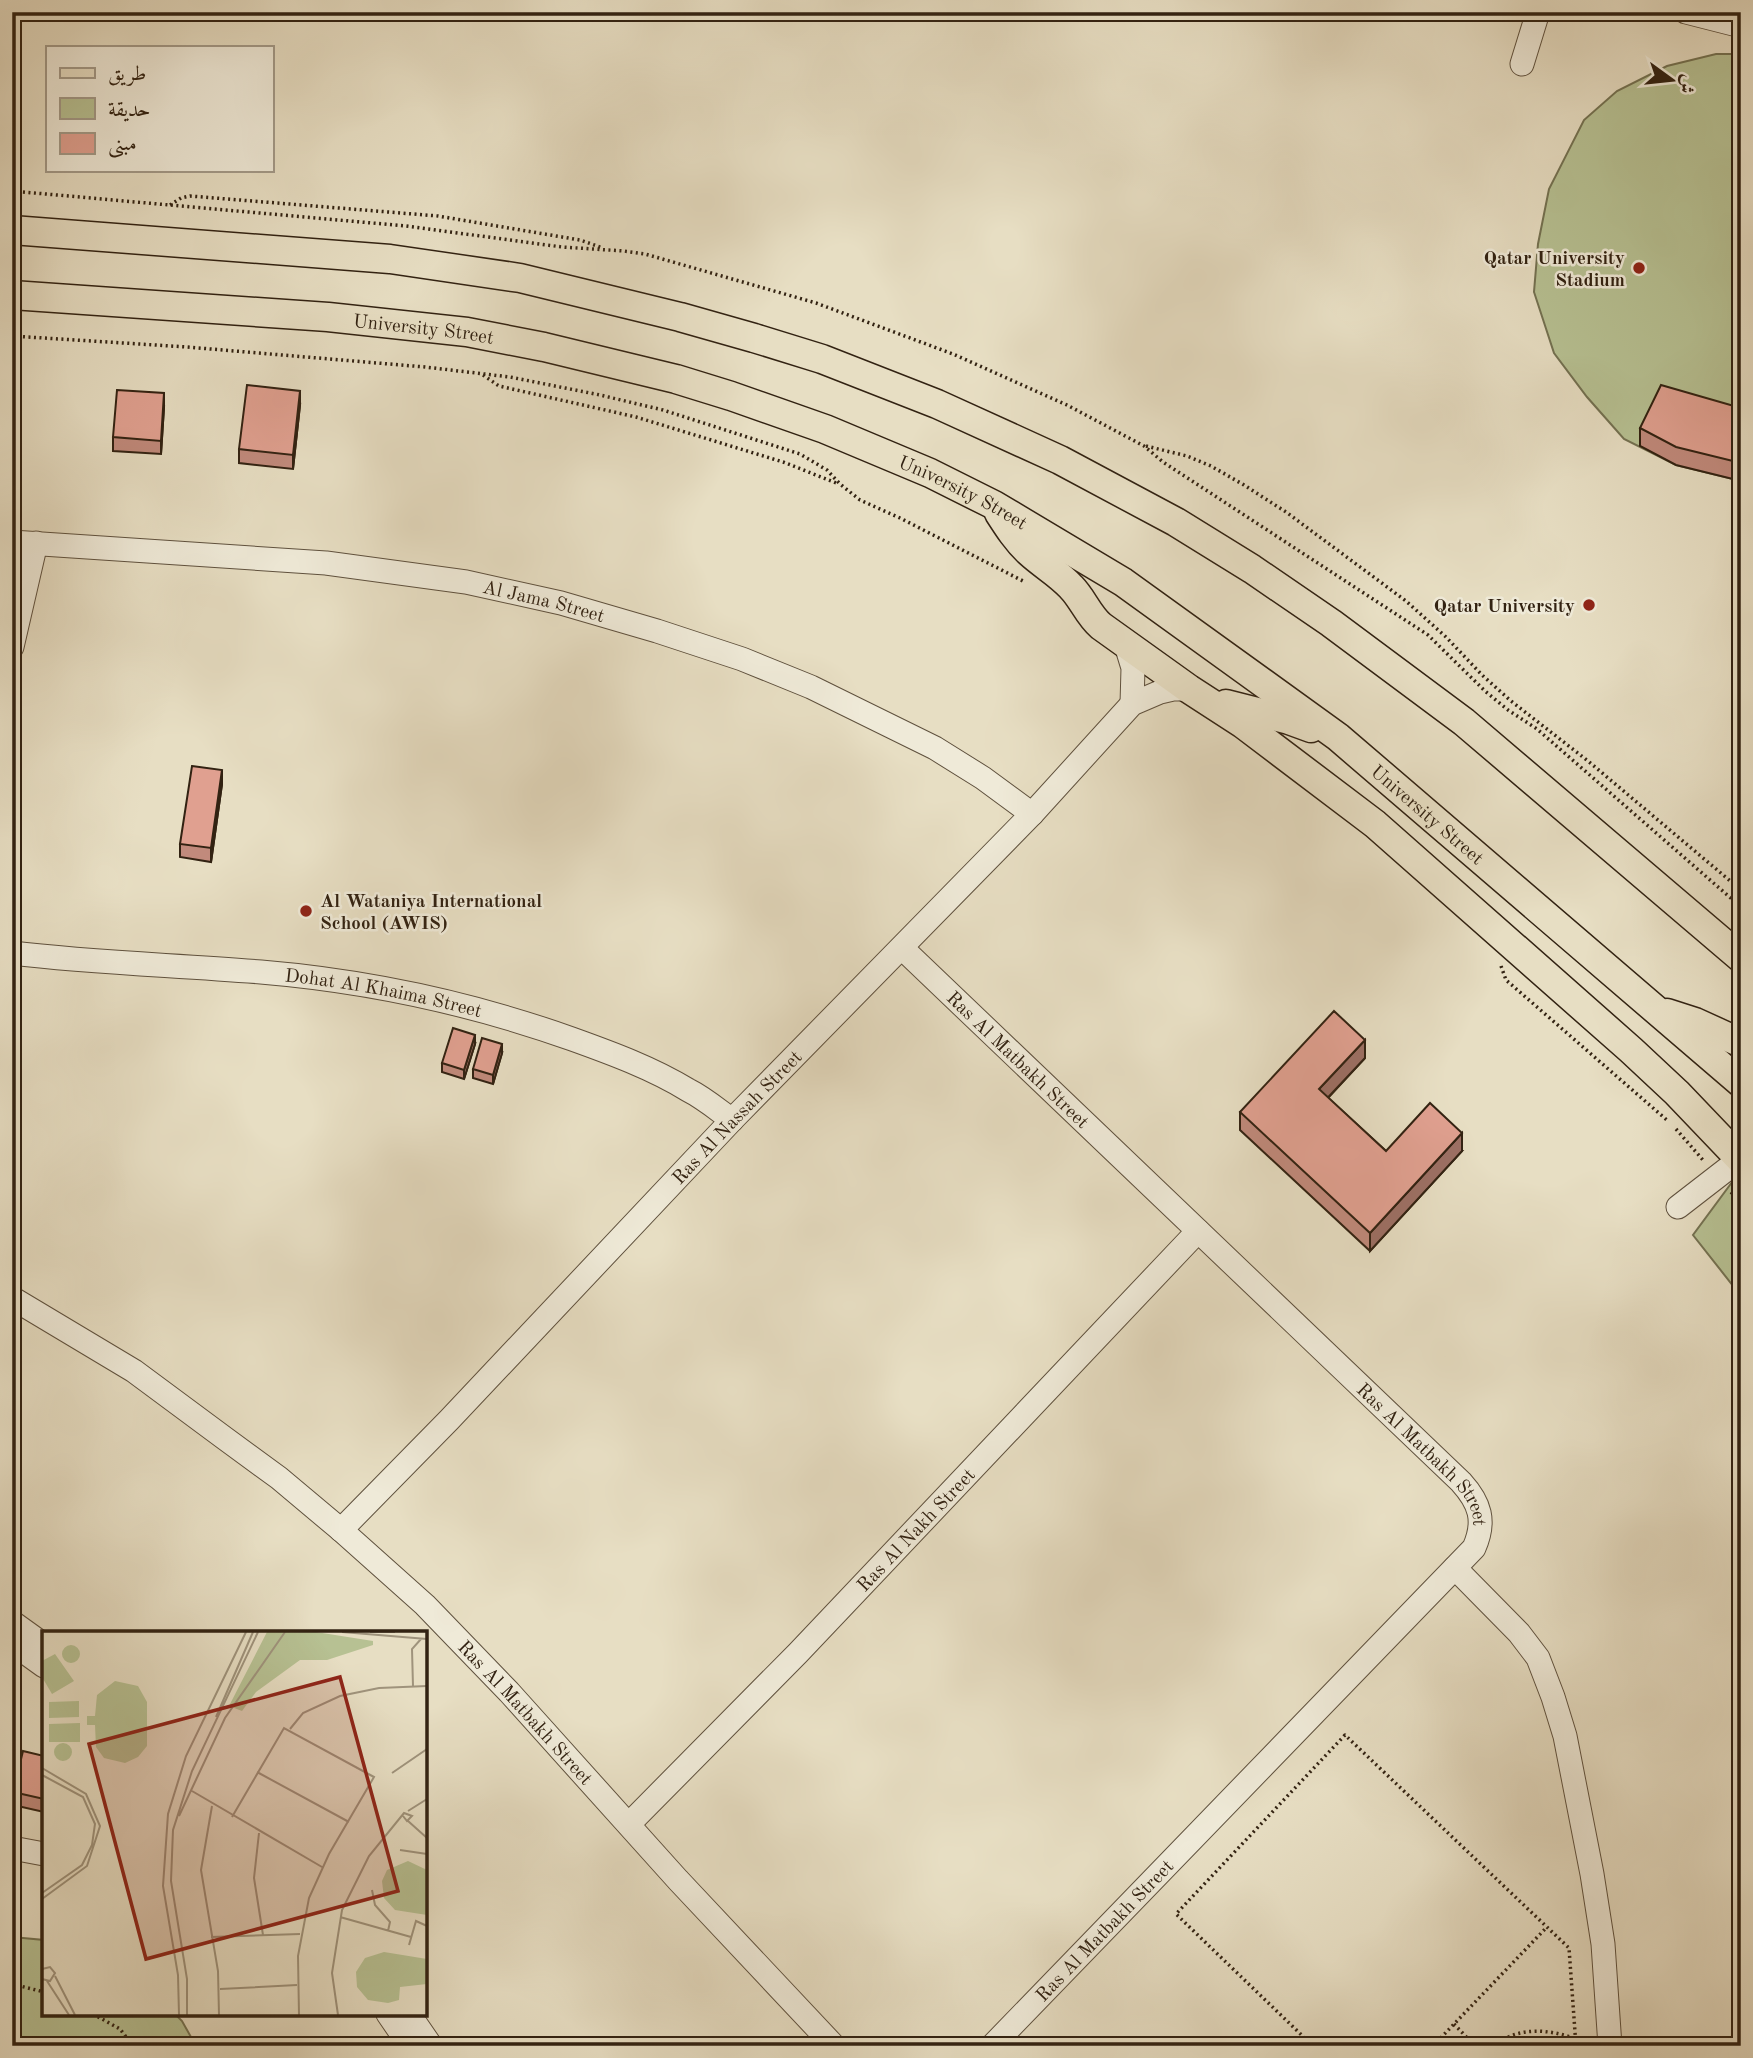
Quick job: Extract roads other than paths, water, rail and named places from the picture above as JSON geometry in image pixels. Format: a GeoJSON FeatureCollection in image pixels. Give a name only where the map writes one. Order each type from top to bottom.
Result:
{"type":"FeatureCollection","features":[{"type":"Feature","properties":{"kind":"main road"},"geometry":{"type":"LineString","coordinates":[[12,230],[390,260],[520,278],[754,338],[822,359],[900,389],[1060,460],[1175,522],[1252,569],[1368,650],[1464,722],[1741,958]]}},
{"type":"Feature","properties":{"kind":"main road","name":"University Street"},"geometry":{"type":"LineString","coordinates":[[12,295],[328,317],[467,332],[544,347],[676,379],[813,425],[919,468],[994,505],[1123,582],[1338,737],[1741,1083]]}},
{"type":"Feature","properties":{"kind":"main road"},"geometry":{"type":"LineString","coordinates":[[994,505],[1014,536],[1030,553],[1070,585],[1093,619],[1126,645],[1243,723],[1375,824],[1677,1093],[1741,1160]]}},
{"type":"Feature","properties":{"kind":"main road"},"geometry":{"type":"LineString","coordinates":[[1198,694],[1338,737]]}},
{"type":"Feature","properties":{"kind":"main road"},"geometry":{"type":"LineString","coordinates":[[1651,1007],[1695,1022],[1741,1043]]}},
{"type":"Feature","properties":{"kind":"street"},"geometry":{"type":"LineString","coordinates":[[1522,64],[1538,12]]}},
{"type":"Feature","properties":{"kind":"street"},"geometry":{"type":"LineString","coordinates":[[1686,12],[1741,26]]}},
{"type":"Feature","properties":{"kind":"street","name":"Al Jama Street"},"geometry":{"type":"LineString","coordinates":[[12,542],[326,563],[466,582],[561,603],[742,659],[811,687],[935,748],[983,778],[1032,814]]}},
{"type":"Feature","properties":{"kind":"street"},"geometry":{"type":"LineString","coordinates":[[12,647],[36,543]]}},
{"type":"Feature","properties":{"kind":"street"},"geometry":{"type":"LineString","coordinates":[[1126,645],[1133,668],[1132,704]]}},
{"type":"Feature","properties":{"kind":"street","name":"Ras Al Nassah Street"},"geometry":{"type":"LineString","coordinates":[[341,1530],[732,1120],[1032,814],[1132,704],[1172,689],[1198,694]]}},
{"type":"Feature","properties":{"kind":"street","name":"Ras Al Matbakh Street"},"geometry":{"type":"LineString","coordinates":[[902,948],[1470,1492],[1477,1502],[1480,1515],[1479,1538],[1474,1548],[1455,1569],[992,2046]]}},
{"type":"Feature","properties":{"kind":"street","name":"Dohat Al Khaima Street"},"geometry":{"type":"LineString","coordinates":[[12,953],[321,978],[453,1002],[555,1033],[651,1070],[689,1090],[732,1120]]}},
{"type":"Feature","properties":{"kind":"street"},"geometry":{"type":"LineString","coordinates":[[1678,1207],[1741,1160]]}},
{"type":"Feature","properties":{"kind":"street","name":"Ras Al Nakh Street"},"geometry":{"type":"LineString","coordinates":[[629,1824],[807,1643],[1198,1231]]}},
{"type":"Feature","properties":{"kind":"street","name":"Ras Al Matbakh Street"},"geometry":{"type":"LineString","coordinates":[[12,1298],[134,1371],[279,1478],[425,1605],[509,1692],[678,1880],[834,2046]]}},
{"type":"Feature","properties":{"kind":"street"},"geometry":{"type":"LineString","coordinates":[[1455,1569],[1519,1633],[1538,1658],[1553,1698],[1565,1736],[1592,1874],[1603,1944],[1610,2046]]}},
{"type":"Feature","properties":{"kind":"street"},"geometry":{"type":"LineString","coordinates":[[12,1622],[42,1644]]}},
{"type":"Feature","properties":{"kind":"street"},"geometry":{"type":"LineString","coordinates":[[12,1643],[42,1665]]}},
{"type":"Feature","properties":{"kind":"street"},"geometry":{"type":"LineString","coordinates":[[12,1848],[42,1854]]}},
{"type":"Feature","properties":{"kind":"street"},"geometry":{"type":"LineString","coordinates":[[389,2016],[410,2046]]}},
{"type":"Feature","properties":{"kind":"street"},"geometry":{"type":"LineString","coordinates":[[410,2016],[431,2046]]}},
{"type":"Feature","properties":{"kind":"place","name":"Qatar University Stadium"},"geometry":{"type":"Point","coordinates":[1639,268]}},
{"type":"Feature","properties":{"kind":"place","name":"Qatar University"},"geometry":{"type":"Point","coordinates":[1589,605]}},
{"type":"Feature","properties":{"kind":"place","name":"Al Wataniya International School (AWIS)"},"geometry":{"type":"Point","coordinates":[306,911]}}]}
